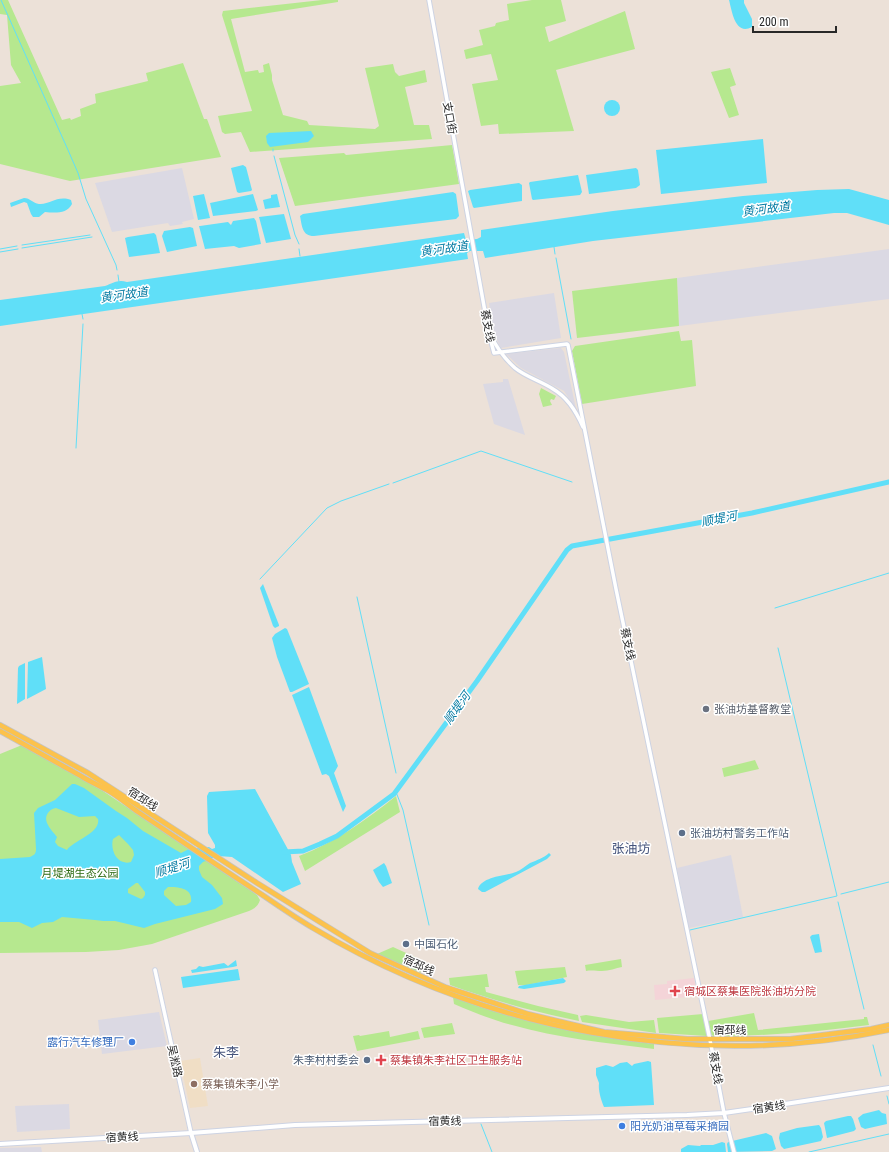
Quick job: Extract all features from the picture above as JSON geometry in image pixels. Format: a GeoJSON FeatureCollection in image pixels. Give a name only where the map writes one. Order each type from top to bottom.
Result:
{"type":"FeatureCollection","features":[{"type":"Feature","properties":{"kind":"main road","name":"宿邳线"},"geometry":{"type":"LineString","coordinates":[[0,725],[88,773],[220,860],[370,952],[445,987],[528,1014],[604,1032],[687,1039],[790,1039],[871,1029],[889,1025]]}},
{"type":"Feature","properties":{"kind":"main road","name":"宿邳线"},"geometry":{"type":"LineString","coordinates":[[0,731],[106,790],[312,928],[402,975],[450,994],[513,1015],[610,1036],[646,1040],[711,1045],[771,1044],[810,1042],[889,1030]]}},
{"type":"Feature","properties":{"kind":"main road","name":"宿黄线"},"geometry":{"type":"LineString","coordinates":[[0,1144],[191,1133],[295,1125],[519,1120],[724,1113],[889,1088]]}},
{"type":"Feature","properties":{"kind":"main road","name":"吴淞路"},"geometry":{"type":"LineString","coordinates":[[191,1133],[197,1152]]}},
{"type":"Feature","properties":{"kind":"street","name":"支口街"},"geometry":{"type":"LineString","coordinates":[[429,0],[475,257]]}},
{"type":"Feature","properties":{"kind":"street","name":"蔡支线"},"geometry":{"type":"LineString","coordinates":[[475,257],[488,329],[494,352],[567,344],[724,1113],[734,1152]]}},
{"type":"Feature","properties":{"kind":"street"},"geometry":{"type":"LineString","coordinates":[[500,352],[516,368],[552,388],[563,397],[576,414],[587,437]]}},
{"type":"Feature","properties":{"kind":"street","name":"吴淞路"},"geometry":{"type":"LineString","coordinates":[[155,970],[191,1133]]}},
{"type":"Feature","properties":{"kind":"shaded area"},"geometry":{"type":"Polygon","coordinates":[[[182,168],[194,219],[182,222],[183,224],[170,226],[168,223],[112,232],[95,183],[182,168]]]}},
{"type":"Feature","properties":{"kind":"shaded area"},"geometry":{"type":"Polygon","coordinates":[[[889,249],[889,299],[679,326],[677,278],[889,249]]]}},
{"type":"Feature","properties":{"kind":"shaded area"},"geometry":{"type":"Polygon","coordinates":[[[554,293],[561,338],[501,348],[494,334],[489,303],[554,293]]]}},
{"type":"Feature","properties":{"kind":"shaded area"},"geometry":{"type":"Polygon","coordinates":[[[561,348],[564,352],[576,409],[564,391],[521,368],[506,354],[561,348]]]}},
{"type":"Feature","properties":{"kind":"shaded area"},"geometry":{"type":"Polygon","coordinates":[[[503,379],[508,379],[525,435],[494,424],[483,384],[503,382],[503,379]]]}},
{"type":"Feature","properties":{"kind":"shaded area"},"geometry":{"type":"Polygon","coordinates":[[[731,855],[743,917],[689,928],[677,868],[731,855]]]}},
{"type":"Feature","properties":{"kind":"shaded area","name":"宿城区蔡集医院张油坊分院"},"geometry":{"type":"Polygon","coordinates":[[[694,978],[697,996],[655,1000],[654,985],[667,984],[667,981],[694,978]]]}},
{"type":"Feature","properties":{"kind":"shaded area"},"geometry":{"type":"Polygon","coordinates":[[[159,1012],[167,1046],[102,1054],[98,1020],[159,1012]]]}},
{"type":"Feature","properties":{"kind":"shaded area","name":"蔡集镇朱李小学"},"geometry":{"type":"Polygon","coordinates":[[[200,1058],[208,1106],[190,1108],[180,1061],[200,1058]]]}},
{"type":"Feature","properties":{"kind":"shaded area"},"geometry":{"type":"Polygon","coordinates":[[[69,1104],[70,1129],[17,1132],[15,1106],[69,1104]]]}},
{"type":"Feature","properties":{"kind":"shaded area"},"geometry":{"type":"Polygon","coordinates":[[[41,1147],[42,1152],[0,1152],[0,1148],[41,1147]]]}},
{"type":"Feature","properties":{"kind":"green space"},"geometry":{"type":"Polygon","coordinates":[[[0,0],[8,0],[62,120],[70,118],[71,120],[81,116],[80,109],[96,103],[95,94],[148,81],[146,73],[183,63],[204,119],[207,119],[221,157],[70,181],[0,164],[0,86],[21,83],[11,65],[7,15],[0,14],[0,0]]]}},
{"type":"Feature","properties":{"kind":"green space"},"geometry":{"type":"Polygon","coordinates":[[[322,0],[338,0],[338,2],[231,19],[245,72],[258,70],[259,73],[264,72],[263,65],[269,63],[272,80],[283,115],[307,121],[309,125],[375,129],[379,126],[365,68],[393,64],[395,72],[399,76],[425,70],[427,82],[405,87],[414,125],[429,125],[432,139],[250,152],[241,132],[225,134],[222,132],[218,116],[252,111],[222,15],[223,11],[322,0]]]}},
{"type":"Feature","properties":{"kind":"green space"},"geometry":{"type":"Polygon","coordinates":[[[532,0],[561,0],[566,21],[545,27],[549,42],[625,11],[635,49],[556,70],[574,131],[499,134],[498,124],[481,126],[472,84],[498,80],[491,54],[466,59],[464,50],[483,45],[479,30],[495,26],[496,23],[509,20],[507,4],[532,0]]]}},
{"type":"Feature","properties":{"kind":"green space"},"geometry":{"type":"Polygon","coordinates":[[[730,68],[736,85],[730,87],[739,115],[729,118],[711,72],[730,68]]]}},
{"type":"Feature","properties":{"kind":"green space"},"geometry":{"type":"Polygon","coordinates":[[[452,145],[459,184],[295,206],[279,158],[344,153],[346,155],[452,145]]]}},
{"type":"Feature","properties":{"kind":"green space"},"geometry":{"type":"Polygon","coordinates":[[[677,278],[679,326],[577,338],[572,291],[677,278]]]}},
{"type":"Feature","properties":{"kind":"green space"},"geometry":{"type":"Polygon","coordinates":[[[679,331],[681,341],[692,340],[696,386],[582,404],[572,351],[575,346],[679,331]]]}},
{"type":"Feature","properties":{"kind":"green space"},"geometry":{"type":"Polygon","coordinates":[[[541,388],[556,396],[554,400],[551,399],[550,401],[552,405],[543,407],[539,394],[541,388]]]}},
{"type":"Feature","properties":{"kind":"green space","name":"月堤湖生态公园"},"geometry":{"type":"Polygon","coordinates":[[[22,745],[103,791],[257,895],[260,900],[258,904],[255,908],[249,911],[152,944],[119,950],[86,952],[0,953],[0,754],[22,745]]]}},
{"type":"Feature","properties":{"kind":"green space"},"geometry":{"type":"Polygon","coordinates":[[[755,760],[759,769],[724,777],[722,768],[755,760]]]}},
{"type":"Feature","properties":{"kind":"green space"},"geometry":{"type":"Polygon","coordinates":[[[396,796],[400,812],[305,871],[299,856],[326,844],[350,830],[396,796]]]}},
{"type":"Feature","properties":{"kind":"green space"},"geometry":{"type":"Polygon","coordinates":[[[393,947],[415,957],[421,973],[377,954],[393,947]]]}},
{"type":"Feature","properties":{"kind":"green space"},"geometry":{"type":"Polygon","coordinates":[[[621,959],[622,967],[605,971],[586,971],[585,965],[621,959]]]}},
{"type":"Feature","properties":{"kind":"green space"},"geometry":{"type":"Polygon","coordinates":[[[565,967],[567,977],[527,985],[518,985],[515,971],[565,967]]]}},
{"type":"Feature","properties":{"kind":"green space"},"geometry":{"type":"Polygon","coordinates":[[[487,974],[489,987],[485,987],[486,992],[578,1015],[579,1021],[546,1014],[482,996],[450,985],[449,978],[487,974]]]}},
{"type":"Feature","properties":{"kind":"green space"},"geometry":{"type":"Polygon","coordinates":[[[453,997],[502,1014],[577,1032],[654,1044],[654,1049],[582,1040],[529,1030],[490,1018],[454,1004],[453,997]]]}},
{"type":"Feature","properties":{"kind":"green space"},"geometry":{"type":"Polygon","coordinates":[[[754,1013],[758,1030],[864,1019],[864,1017],[867,1017],[869,1025],[811,1032],[733,1036],[711,1035],[708,1021],[754,1013]]]}},
{"type":"Feature","properties":{"kind":"green space"},"geometry":{"type":"Polygon","coordinates":[[[703,1014],[707,1036],[659,1033],[657,1018],[703,1014]]]}},
{"type":"Feature","properties":{"kind":"green space"},"geometry":{"type":"Polygon","coordinates":[[[586,1015],[629,1022],[654,1020],[656,1033],[582,1022],[580,1016],[586,1015]]]}},
{"type":"Feature","properties":{"kind":"green space"},"geometry":{"type":"Polygon","coordinates":[[[452,1023],[455,1034],[424,1038],[421,1028],[452,1023]]]}},
{"type":"Feature","properties":{"kind":"green space"},"geometry":{"type":"Polygon","coordinates":[[[389,1031],[390,1037],[418,1031],[420,1039],[357,1051],[353,1036],[389,1031]]]}},
{"type":"Feature","properties":{"kind":"water"},"geometry":{"type":"Polygon","coordinates":[[[729,0],[744,0],[752,19],[752,27],[746,29],[738,25],[733,16],[729,0]]]}},
{"type":"Feature","properties":{"kind":"water"},"geometry":{"type":"Polygon","coordinates":[[[612,100],[619,105],[620,108],[615,115],[612,116],[605,111],[604,108],[609,101],[612,100]]]}},
{"type":"Feature","properties":{"kind":"water"},"geometry":{"type":"Polygon","coordinates":[[[311,131],[314,136],[308,142],[270,147],[267,143],[266,136],[269,133],[311,131]]]}},
{"type":"Feature","properties":{"kind":"water"},"geometry":{"type":"Polygon","coordinates":[[[763,139],[767,183],[661,194],[656,150],[763,139]]]}},
{"type":"Feature","properties":{"kind":"water"},"geometry":{"type":"Polygon","coordinates":[[[243,165],[246,167],[252,190],[239,193],[237,192],[231,168],[243,165]]]}},
{"type":"Feature","properties":{"kind":"water"},"geometry":{"type":"Polygon","coordinates":[[[636,168],[638,170],[640,185],[636,188],[589,194],[586,175],[636,168]]]}},
{"type":"Feature","properties":{"kind":"water"},"geometry":{"type":"Polygon","coordinates":[[[578,175],[582,192],[580,195],[532,199],[530,182],[578,175]]]}},
{"type":"Feature","properties":{"kind":"water"},"geometry":{"type":"Polygon","coordinates":[[[519,183],[522,185],[522,201],[473,207],[468,191],[519,183]]]}},
{"type":"Feature","properties":{"kind":"water","name":"黄河故道"},"geometry":{"type":"Polygon","coordinates":[[[849,189],[889,200],[889,225],[847,213],[834,213],[593,241],[485,258],[483,251],[470,251],[467,253],[468,259],[0,326],[0,300],[105,286],[118,281],[127,282],[464,233],[466,240],[477,239],[481,237],[481,230],[613,211],[743,196],[849,189]]]}},
{"type":"Feature","properties":{"kind":"water"},"geometry":{"type":"Polygon","coordinates":[[[453,192],[456,194],[459,216],[456,219],[314,236],[307,234],[302,227],[300,216],[303,214],[453,192]]]}},
{"type":"Feature","properties":{"kind":"water"},"geometry":{"type":"Polygon","coordinates":[[[204,194],[210,218],[198,220],[193,196],[204,194]]]}},
{"type":"Feature","properties":{"kind":"water"},"geometry":{"type":"Polygon","coordinates":[[[253,194],[258,210],[213,216],[210,203],[253,194]]]}},
{"type":"Feature","properties":{"kind":"water"},"geometry":{"type":"Polygon","coordinates":[[[277,194],[280,207],[265,209],[263,200],[271,198],[271,195],[277,194]]]}},
{"type":"Feature","properties":{"kind":"water"},"geometry":{"type":"Polygon","coordinates":[[[24,198],[39,204],[58,199],[66,199],[71,200],[72,204],[67,210],[64,211],[57,213],[45,212],[39,217],[33,217],[27,203],[24,202],[11,207],[10,203],[24,198]]]}},
{"type":"Feature","properties":{"kind":"water"},"geometry":{"type":"Polygon","coordinates":[[[284,214],[291,239],[266,243],[259,217],[284,214]]]}},
{"type":"Feature","properties":{"kind":"water"},"geometry":{"type":"Polygon","coordinates":[[[254,218],[261,244],[239,248],[234,246],[205,249],[199,226],[228,222],[231,225],[233,221],[254,218]]]}},
{"type":"Feature","properties":{"kind":"water"},"geometry":{"type":"Polygon","coordinates":[[[190,227],[193,228],[197,246],[167,252],[162,236],[164,231],[190,227]]]}},
{"type":"Feature","properties":{"kind":"water"},"geometry":{"type":"Polygon","coordinates":[[[154,233],[156,235],[160,253],[129,257],[125,238],[154,233]]]}},
{"type":"Feature","properties":{"kind":"water"},"geometry":{"type":"Polygon","coordinates":[[[263,584],[279,625],[275,628],[260,588],[263,584]]]}},
{"type":"Feature","properties":{"kind":"water"},"geometry":{"type":"Polygon","coordinates":[[[285,628],[287,629],[309,684],[292,692],[290,692],[277,657],[272,638],[275,634],[285,628]]]}},
{"type":"Feature","properties":{"kind":"water"},"geometry":{"type":"Polygon","coordinates":[[[42,657],[46,689],[27,699],[28,662],[42,657]]]}},
{"type":"Feature","properties":{"kind":"water"},"geometry":{"type":"Polygon","coordinates":[[[25,663],[25,699],[17,704],[18,668],[25,663]]]}},
{"type":"Feature","properties":{"kind":"water"},"geometry":{"type":"Polygon","coordinates":[[[309,687],[338,766],[334,773],[346,806],[343,812],[329,776],[326,774],[322,775],[292,695],[309,687]]]}},
{"type":"Feature","properties":{"kind":"water"},"geometry":{"type":"Polygon","coordinates":[[[72,784],[75,784],[84,788],[143,831],[181,853],[189,849],[209,847],[212,849],[215,848],[215,845],[208,833],[207,796],[209,792],[255,789],[291,855],[292,862],[301,884],[283,892],[232,857],[218,856],[203,862],[199,866],[202,877],[212,885],[222,898],[223,904],[215,909],[144,928],[115,921],[62,917],[53,922],[42,923],[32,928],[19,922],[0,922],[0,859],[30,857],[36,852],[34,813],[38,808],[55,800],[72,784]],[[56,808],[49,811],[47,815],[47,823],[57,837],[55,842],[58,846],[67,850],[91,833],[98,824],[98,819],[95,816],[79,817],[56,808]],[[119,835],[113,839],[112,843],[114,852],[118,859],[126,863],[131,862],[134,855],[133,850],[119,835]],[[138,883],[128,889],[128,893],[141,899],[145,895],[145,892],[138,883]],[[168,887],[164,891],[164,895],[176,906],[186,905],[191,902],[190,894],[184,889],[168,887]]]}},
{"type":"Feature","properties":{"kind":"water"},"geometry":{"type":"Polygon","coordinates":[[[549,853],[551,855],[547,859],[485,892],[478,889],[484,881],[516,872],[530,863],[543,858],[549,853]]]}},
{"type":"Feature","properties":{"kind":"water"},"geometry":{"type":"Polygon","coordinates":[[[384,863],[392,883],[383,887],[373,870],[384,863]]]}},
{"type":"Feature","properties":{"kind":"water"},"geometry":{"type":"Polygon","coordinates":[[[819,934],[822,952],[815,953],[810,937],[812,935],[819,934]]]}},
{"type":"Feature","properties":{"kind":"water"},"geometry":{"type":"Polygon","coordinates":[[[236,960],[237,966],[233,967],[192,973],[191,970],[196,969],[199,966],[203,967],[224,963],[228,966],[236,960]]]}},
{"type":"Feature","properties":{"kind":"water"},"geometry":{"type":"Polygon","coordinates":[[[238,969],[240,980],[183,988],[181,977],[238,969]]]}},
{"type":"Feature","properties":{"kind":"water"},"geometry":{"type":"Polygon","coordinates":[[[563,978],[566,981],[564,983],[524,989],[518,988],[519,986],[563,978]]]}},
{"type":"Feature","properties":{"kind":"water"},"geometry":{"type":"Polygon","coordinates":[[[648,1061],[651,1062],[654,1105],[604,1107],[600,1095],[596,1068],[606,1065],[613,1067],[620,1063],[627,1062],[632,1066],[634,1064],[648,1061]]]}},
{"type":"Feature","properties":{"kind":"water"},"geometry":{"type":"Polygon","coordinates":[[[879,1110],[886,1114],[887,1124],[865,1129],[861,1127],[858,1118],[863,1114],[879,1110]]]}},
{"type":"Feature","properties":{"kind":"water"},"geometry":{"type":"Polygon","coordinates":[[[851,1116],[853,1119],[856,1129],[854,1131],[827,1138],[824,1123],[826,1121],[851,1116]]]}},
{"type":"Feature","properties":{"kind":"water"},"geometry":{"type":"Polygon","coordinates":[[[819,1125],[823,1137],[821,1141],[784,1149],[781,1146],[779,1138],[780,1133],[797,1128],[819,1125]]]}},
{"type":"Feature","properties":{"kind":"water"},"geometry":{"type":"Polygon","coordinates":[[[766,1133],[772,1136],[776,1149],[772,1151],[728,1152],[728,1142],[766,1133]]]}},
{"type":"Feature","properties":{"kind":"water"},"geometry":{"type":"Polygon","coordinates":[[[722,1142],[725,1143],[726,1152],[681,1152],[681,1149],[688,1145],[713,1145],[722,1142]]]}},
{"type":"Feature","properties":{"kind":"waterway"},"geometry":{"type":"LineString","coordinates":[[1,0],[78,173],[86,199],[117,270]]}},
{"type":"Feature","properties":{"kind":"waterway"},"geometry":{"type":"LineString","coordinates":[[274,156],[295,235],[299,244]]}},
{"type":"Feature","properties":{"kind":"waterway"},"geometry":{"type":"LineString","coordinates":[[22,245],[90,235]]}},
{"type":"Feature","properties":{"kind":"waterway"},"geometry":{"type":"LineString","coordinates":[[22,248],[92,237]]}},
{"type":"Feature","properties":{"kind":"waterway"},"geometry":{"type":"LineString","coordinates":[[0,249],[17,246]]}},
{"type":"Feature","properties":{"kind":"waterway"},"geometry":{"type":"LineString","coordinates":[[554,247],[555,254]]}},
{"type":"Feature","properties":{"kind":"waterway"},"geometry":{"type":"LineString","coordinates":[[0,252],[18,249]]}},
{"type":"Feature","properties":{"kind":"waterway"},"geometry":{"type":"LineString","coordinates":[[299,249],[300,256]]}},
{"type":"Feature","properties":{"kind":"waterway"},"geometry":{"type":"LineString","coordinates":[[556,258],[571,339]]}},
{"type":"Feature","properties":{"kind":"waterway"},"geometry":{"type":"LineString","coordinates":[[118,275],[119,282]]}},
{"type":"Feature","properties":{"kind":"waterway"},"geometry":{"type":"LineString","coordinates":[[82,314],[83,319]]}},
{"type":"Feature","properties":{"kind":"waterway"},"geometry":{"type":"LineString","coordinates":[[76,448],[83,324]]}},
{"type":"Feature","properties":{"kind":"waterway"},"geometry":{"type":"LineString","coordinates":[[393,483],[481,451],[572,482]]}},
{"type":"Feature","properties":{"kind":"waterway","name":"顺堤河"},"geometry":{"type":"LineString","coordinates":[[284,852],[303,851],[337,836],[394,794],[477,681],[567,550],[572,546],[752,513],[889,482]]}},
{"type":"Feature","properties":{"kind":"waterway"},"geometry":{"type":"LineString","coordinates":[[260,579],[327,508],[341,501],[389,484]]}},
{"type":"Feature","properties":{"kind":"waterway"},"geometry":{"type":"LineString","coordinates":[[775,608],[889,573]]}},
{"type":"Feature","properties":{"kind":"waterway"},"geometry":{"type":"LineString","coordinates":[[357,597],[396,773]]}},
{"type":"Feature","properties":{"kind":"waterway"},"geometry":{"type":"LineString","coordinates":[[690,930],[837,896],[778,648]]}},
{"type":"Feature","properties":{"kind":"waterway"},"geometry":{"type":"LineString","coordinates":[[396,792],[403,810],[429,925]]}},
{"type":"Feature","properties":{"kind":"waterway"},"geometry":{"type":"LineString","coordinates":[[841,894],[889,882]]}},
{"type":"Feature","properties":{"kind":"waterway"},"geometry":{"type":"LineString","coordinates":[[838,902],[864,1009]]}},
{"type":"Feature","properties":{"kind":"waterway"},"geometry":{"type":"LineString","coordinates":[[873,1045],[881,1076]]}},
{"type":"Feature","properties":{"kind":"waterway"},"geometry":{"type":"LineString","coordinates":[[887,1096],[889,1104]]}},
{"type":"Feature","properties":{"kind":"waterway"},"geometry":{"type":"LineString","coordinates":[[481,1124],[492,1152]]}},
{"type":"Feature","properties":{"kind":"waterway"},"geometry":{"type":"LineString","coordinates":[[809,1152],[889,1134]]}},
{"type":"Feature","properties":{"kind":"place","name":"张油坊基督教堂"},"geometry":{"type":"Point","coordinates":[706,709]}},
{"type":"Feature","properties":{"kind":"place","name":"张油坊村警务工作站"},"geometry":{"type":"Point","coordinates":[682,833]}},
{"type":"Feature","properties":{"kind":"place","name":"中国石化"},"geometry":{"type":"Point","coordinates":[406,944]}},
{"type":"Feature","properties":{"kind":"place","name":"宿城区蔡集医院张油坊分院"},"geometry":{"type":"Point","coordinates":[675,991]}},
{"type":"Feature","properties":{"kind":"place","name":"露行汽车修理厂"},"geometry":{"type":"Point","coordinates":[132,1042]}},
{"type":"Feature","properties":{"kind":"place","name":"朱李村村委会"},"geometry":{"type":"Point","coordinates":[367,1060]}},
{"type":"Feature","properties":{"kind":"place","name":"蔡集镇朱李社区卫生服务站"},"geometry":{"type":"Point","coordinates":[381,1060]}},
{"type":"Feature","properties":{"kind":"place","name":"蔡集镇朱李小学"},"geometry":{"type":"Point","coordinates":[194,1084]}},
{"type":"Feature","properties":{"kind":"place","name":"阳光奶油草莓采摘园"},"geometry":{"type":"Point","coordinates":[622,1126]}},
{"type":"Feature","properties":{"kind":"district","name":"张油坊"},"geometry":{"type":"Point","coordinates":[631,848]}},
{"type":"Feature","properties":{"kind":"district","name":"朱李"},"geometry":{"type":"Point","coordinates":[226,1052]}}]}
